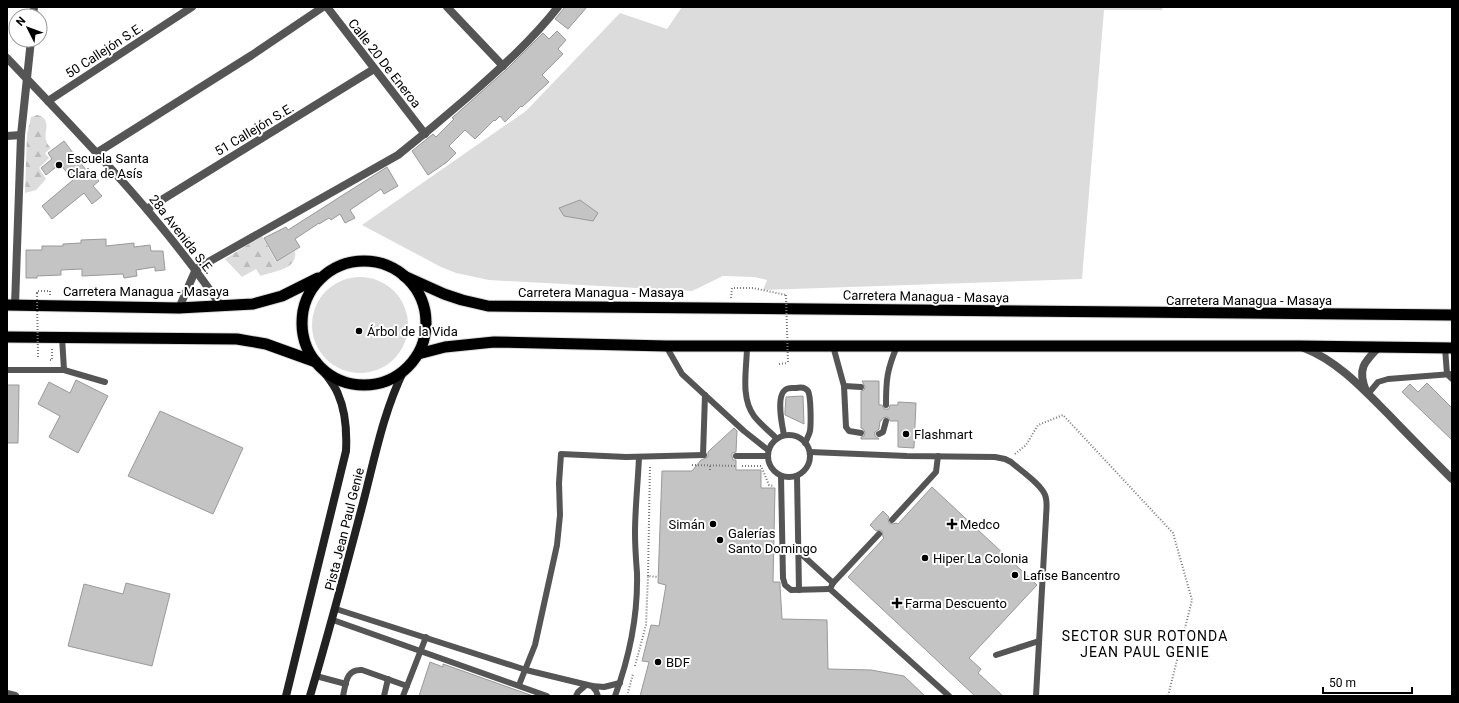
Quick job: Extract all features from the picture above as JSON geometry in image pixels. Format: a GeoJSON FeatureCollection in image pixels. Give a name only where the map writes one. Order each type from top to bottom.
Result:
{"type":"FeatureCollection","features":[{"type":"Feature","properties":{"kind":"highway"},"geometry":{"type":"LineString","coordinates":[[366,261],[386,265],[404,276],[418,292],[425,312],[425,334],[418,354],[404,370],[386,382],[365,386],[344,383],[324,372],[316,362],[304,341],[301,324],[304,306],[312,289],[326,274],[345,264],[366,261]]}},
{"type":"Feature","properties":{"kind":"highway","name":"Carretera Managua - Masaya"},"geometry":{"type":"LineString","coordinates":[[11,305],[179,308],[253,304],[282,296],[326,274]]}},
{"type":"Feature","properties":{"kind":"highway","name":"Carretera Managua - Masaya"},"geometry":{"type":"LineString","coordinates":[[404,276],[444,294],[488,306],[730,307],[1181,314],[1452,315]]}},
{"type":"Feature","properties":{"kind":"highway"},"geometry":{"type":"LineString","coordinates":[[7,337],[237,339],[266,344],[316,362]]}},
{"type":"Feature","properties":{"kind":"highway"},"geometry":{"type":"LineString","coordinates":[[418,354],[445,346],[494,342],[666,346],[1299,346],[1448,348]]}},
{"type":"Feature","properties":{"kind":"main road","name":"Pista Jean Paul Genie"},"geometry":{"type":"LineString","coordinates":[[310,696],[336,609],[382,426],[395,389],[404,370]]}},
{"type":"Feature","properties":{"kind":"main road","name":"Pista Jean Paul Genie"},"geometry":{"type":"LineString","coordinates":[[286,696],[346,450],[347,432],[344,413],[338,393],[324,372]]}},
{"type":"Feature","properties":{"kind":"street","name":"50 Callejón S.E."},"geometry":{"type":"LineString","coordinates":[[48,101],[192,7]]}},
{"type":"Feature","properties":{"kind":"street"},"geometry":{"type":"LineString","coordinates":[[98,152],[252,55],[324,7]]}},
{"type":"Feature","properties":{"kind":"street","name":"Calle 20 De Eneroa"},"geometry":{"type":"LineString","coordinates":[[327,7],[425,134]]}},
{"type":"Feature","properties":{"kind":"street"},"geometry":{"type":"LineString","coordinates":[[447,7],[503,66]]}},
{"type":"Feature","properties":{"kind":"street"},"geometry":{"type":"LineString","coordinates":[[179,308],[196,269],[398,155],[425,134],[503,66],[540,30],[558,7]]}},
{"type":"Feature","properties":{"kind":"street"},"geometry":{"type":"LineString","coordinates":[[11,305],[21,135],[30,48]]}},
{"type":"Feature","properties":{"kind":"street","name":"28a Avenida S.E."},"geometry":{"type":"LineString","coordinates":[[7,58],[98,152],[196,269],[221,306]]}},
{"type":"Feature","properties":{"kind":"street","name":"51 Callejón S.E."},"geometry":{"type":"LineString","coordinates":[[147,209],[374,69]]}},
{"type":"Feature","properties":{"kind":"street"},"geometry":{"type":"LineString","coordinates":[[7,136],[21,135]]}},
{"type":"Feature","properties":{"kind":"street"},"geometry":{"type":"LineString","coordinates":[[1299,346],[1332,362],[1368,394],[1452,479]]}},
{"type":"Feature","properties":{"kind":"street"},"geometry":{"type":"LineString","coordinates":[[1368,394],[1364,384],[1362,369],[1368,359],[1379,347]]}},
{"type":"Feature","properties":{"kind":"street"},"geometry":{"type":"LineString","coordinates":[[7,694],[15,696]]}},
{"type":"Feature","properties":{"kind":"lane"},"geometry":{"type":"LineString","coordinates":[[62,337],[64,370]]}},
{"type":"Feature","properties":{"kind":"lane"},"geometry":{"type":"LineString","coordinates":[[666,346],[682,374],[768,453]]}},
{"type":"Feature","properties":{"kind":"lane"},"geometry":{"type":"LineString","coordinates":[[747,346],[746,394],[748,406],[754,416],[776,438]]}},
{"type":"Feature","properties":{"kind":"lane"},"geometry":{"type":"LineString","coordinates":[[833,346],[844,386],[846,427],[849,431],[861,434]]}},
{"type":"Feature","properties":{"kind":"lane"},"geometry":{"type":"LineString","coordinates":[[886,405],[888,369],[897,346]]}},
{"type":"Feature","properties":{"kind":"lane"},"geometry":{"type":"LineString","coordinates":[[1448,348],[1449,374],[1452,380]]}},
{"type":"Feature","properties":{"kind":"lane"},"geometry":{"type":"LineString","coordinates":[[7,370],[64,370],[105,382]]}},
{"type":"Feature","properties":{"kind":"lane"},"geometry":{"type":"LineString","coordinates":[[1368,394],[1378,382],[1388,379],[1449,374]]}},
{"type":"Feature","properties":{"kind":"lane"},"geometry":{"type":"LineString","coordinates":[[844,386],[862,387]]}},
{"type":"Feature","properties":{"kind":"lane"},"geometry":{"type":"LineString","coordinates":[[784,435],[780,408],[781,397],[784,390],[802,387],[808,391],[809,396],[810,431],[805,443]]}},
{"type":"Feature","properties":{"kind":"lane"},"geometry":{"type":"LineString","coordinates":[[879,387],[886,388]]}},
{"type":"Feature","properties":{"kind":"lane"},"geometry":{"type":"LineString","coordinates":[[519,685],[535,645],[557,545],[560,515],[559,483],[561,454],[639,457],[704,455],[705,395]]}},
{"type":"Feature","properties":{"kind":"lane"},"geometry":{"type":"LineString","coordinates":[[879,434],[883,432],[886,421]]}},
{"type":"Feature","properties":{"kind":"lane"},"geometry":{"type":"LineString","coordinates":[[784,435],[796,436],[805,443],[810,452],[810,459],[807,466],[803,472],[797,476],[781,476],[771,468],[768,462],[768,453],[771,443],[776,438],[784,435]]}},
{"type":"Feature","properties":{"kind":"lane"},"geometry":{"type":"LineString","coordinates":[[810,452],[883,456],[996,457],[1011,462],[1040,488],[1045,494],[1046,501],[1036,696]]}},
{"type":"Feature","properties":{"kind":"lane"},"geometry":{"type":"LineString","coordinates":[[736,456],[768,453]]}},
{"type":"Feature","properties":{"kind":"lane"},"geometry":{"type":"LineString","coordinates":[[892,520],[936,472],[938,456]]}},
{"type":"Feature","properties":{"kind":"lane"},"geometry":{"type":"LineString","coordinates":[[615,696],[632,638],[637,574],[635,515],[639,457]]}},
{"type":"Feature","properties":{"kind":"lane"},"geometry":{"type":"LineString","coordinates":[[781,476],[783,578],[785,585],[791,590],[832,586],[879,534]]}},
{"type":"Feature","properties":{"kind":"lane"},"geometry":{"type":"LineString","coordinates":[[797,476],[800,590]]}},
{"type":"Feature","properties":{"kind":"lane"},"geometry":{"type":"LineString","coordinates":[[799,552],[832,586],[949,696]]}},
{"type":"Feature","properties":{"kind":"lane"},"geometry":{"type":"LineString","coordinates":[[336,609],[526,670],[589,685],[604,687],[620,683]]}},
{"type":"Feature","properties":{"kind":"lane"},"geometry":{"type":"LineString","coordinates":[[333,620],[547,696]]}},
{"type":"Feature","properties":{"kind":"lane"},"geometry":{"type":"LineString","coordinates":[[403,696],[426,637]]}},
{"type":"Feature","properties":{"kind":"lane"},"geometry":{"type":"LineString","coordinates":[[996,655],[1039,641]]}},
{"type":"Feature","properties":{"kind":"lane"},"geometry":{"type":"LineString","coordinates":[[343,696],[351,673],[356,670],[362,670],[407,686]]}},
{"type":"Feature","properties":{"kind":"lane"},"geometry":{"type":"LineString","coordinates":[[316,676],[346,684]]}},
{"type":"Feature","properties":{"kind":"lane"},"geometry":{"type":"LineString","coordinates":[[384,696],[388,679]]}},
{"type":"Feature","properties":{"kind":"lane"},"geometry":{"type":"LineString","coordinates":[[576,696],[578,692],[589,685]]}},
{"type":"Feature","properties":{"kind":"lane"},"geometry":{"type":"LineString","coordinates":[[589,685],[596,691],[598,696]]}},
{"type":"Feature","properties":{"kind":"path"},"geometry":{"type":"LineString","coordinates":[[730,307],[732,288],[754,288],[786,295],[788,363],[779,364]]}},
{"type":"Feature","properties":{"kind":"path"},"geometry":{"type":"LineString","coordinates":[[38,359],[37,291],[50,291]]}},
{"type":"Feature","properties":{"kind":"path"},"geometry":{"type":"LineString","coordinates":[[1011,462],[1016,454],[1026,445],[1038,425],[1062,415],[1173,534],[1192,600],[1168,696]]}},
{"type":"Feature","properties":{"kind":"path"},"geometry":{"type":"LineString","coordinates":[[648,576],[650,464]]}},
{"type":"Feature","properties":{"kind":"path"},"geometry":{"type":"LineString","coordinates":[[686,465],[761,466],[769,485],[777,486]]}},
{"type":"Feature","properties":{"kind":"path"},"geometry":{"type":"LineString","coordinates":[[710,466],[710,471]]}},
{"type":"Feature","properties":{"kind":"green space"},"geometry":{"type":"Polygon","coordinates":[[[682,7],[1163,7],[1162,10],[1104,10],[1082,279],[763,290],[767,280],[754,277],[723,276],[692,291],[489,280],[456,273],[441,267],[362,225],[526,111],[620,13],[667,29],[682,7]]]}},
{"type":"Feature","properties":{"kind":"green space"},"geometry":{"type":"Polygon","coordinates":[[[37,115],[42,117],[46,122],[46,140],[47,144],[51,148],[45,153],[49,158],[39,168],[46,179],[36,190],[25,193],[27,134],[31,117],[37,115]]]}},
{"type":"Feature","properties":{"kind":"green space"},"geometry":{"type":"Polygon","coordinates":[[[262,236],[276,261],[295,251],[293,262],[284,269],[261,276],[256,269],[242,277],[225,259],[262,236]]]}},
{"type":"Feature","properties":{"kind":"green space"},"geometry":{"type":"Polygon","coordinates":[[[360,277],[378,280],[394,291],[405,307],[408,325],[405,343],[394,359],[378,370],[360,373],[342,370],[326,359],[315,343],[312,325],[315,307],[326,291],[342,280],[360,277]]]}},
{"type":"Feature","properties":{"kind":"building"},"geometry":{"type":"Polygon","coordinates":[[[565,7],[587,7],[568,29],[555,19],[565,7]]]}},
{"type":"Feature","properties":{"kind":"building"},"geometry":{"type":"Polygon","coordinates":[[[557,31],[566,40],[558,49],[563,54],[542,75],[549,82],[505,122],[500,116],[475,139],[465,130],[449,146],[456,153],[447,162],[428,175],[412,151],[433,134],[436,137],[454,119],[452,118],[506,70],[543,33],[549,39],[557,31]]]}},
{"type":"Feature","properties":{"kind":"building"},"geometry":{"type":"Polygon","coordinates":[[[64,141],[86,170],[88,168],[99,181],[93,186],[102,196],[92,204],[84,193],[52,219],[42,206],[73,180],[60,164],[46,175],[41,168],[52,159],[48,153],[64,141]]]}},
{"type":"Feature","properties":{"kind":"building"},"geometry":{"type":"Polygon","coordinates":[[[387,167],[398,186],[384,194],[381,189],[350,210],[355,218],[345,223],[340,214],[331,220],[329,218],[319,223],[295,239],[300,247],[277,261],[264,238],[286,227],[288,230],[387,167]]]}},
{"type":"Feature","properties":{"kind":"building"},"geometry":{"type":"Polygon","coordinates":[[[580,200],[598,213],[593,221],[564,216],[559,208],[580,200]]]}},
{"type":"Feature","properties":{"kind":"building"},"geometry":{"type":"Polygon","coordinates":[[[106,239],[106,246],[134,243],[134,247],[150,245],[151,251],[163,251],[165,270],[155,271],[155,267],[136,270],[137,276],[124,278],[123,274],[82,276],[82,269],[61,270],[61,275],[26,278],[26,250],[42,250],[42,246],[63,246],[63,244],[81,243],[81,240],[106,239]]]}},
{"type":"Feature","properties":{"kind":"building"},"geometry":{"type":"Polygon","coordinates":[[[76,380],[108,396],[78,453],[49,437],[60,416],[38,404],[49,382],[70,393],[76,380]]]}},
{"type":"Feature","properties":{"kind":"building"},"geometry":{"type":"Polygon","coordinates":[[[862,381],[879,381],[879,405],[882,405],[884,409],[889,409],[890,405],[898,405],[898,402],[916,403],[914,448],[898,447],[898,421],[890,421],[887,417],[880,421],[879,429],[875,432],[875,436],[879,439],[861,439],[865,433],[861,428],[861,391],[864,390],[865,387],[862,381]]]}},
{"type":"Feature","properties":{"kind":"building"},"geometry":{"type":"Polygon","coordinates":[[[1427,383],[1452,408],[1452,440],[1402,392],[1410,384],[1418,392],[1427,383]]]}},
{"type":"Feature","properties":{"kind":"building"},"geometry":{"type":"Polygon","coordinates":[[[7,385],[19,385],[18,443],[7,443],[7,385]]]}},
{"type":"Feature","properties":{"kind":"building"},"geometry":{"type":"Polygon","coordinates":[[[803,396],[804,424],[785,415],[786,397],[803,396]]]}},
{"type":"Feature","properties":{"kind":"building"},"geometry":{"type":"Polygon","coordinates":[[[160,411],[243,448],[213,514],[128,476],[160,411]]]}},
{"type":"Feature","properties":{"kind":"building","name":"Galerías Santo Domingo"},"geometry":{"type":"Polygon","coordinates":[[[734,428],[737,431],[736,452],[732,453],[732,456],[733,460],[736,460],[736,470],[761,470],[761,488],[775,488],[773,582],[780,582],[782,619],[827,620],[828,669],[871,670],[904,676],[925,696],[640,696],[649,662],[642,661],[651,625],[659,626],[666,585],[658,583],[662,471],[692,471],[701,460],[708,457],[708,452],[734,428]]]}},
{"type":"Feature","properties":{"kind":"building"},"geometry":{"type":"Polygon","coordinates":[[[932,487],[1037,585],[969,658],[981,669],[978,673],[1003,696],[975,696],[848,577],[884,538],[882,531],[876,531],[870,525],[883,511],[889,517],[889,523],[898,524],[932,487]]]}},
{"type":"Feature","properties":{"kind":"building"},"geometry":{"type":"Polygon","coordinates":[[[126,583],[170,594],[152,666],[68,646],[84,584],[123,594],[126,583]]]}},
{"type":"Feature","properties":{"kind":"building"},"geometry":{"type":"Polygon","coordinates":[[[430,662],[443,667],[443,664],[533,696],[419,696],[430,662]]]}},
{"type":"Feature","properties":{"kind":"place","name":"Escuela Santa Clara de Asís"},"geometry":{"type":"Point","coordinates":[59,165]}},
{"type":"Feature","properties":{"kind":"place","name":"Árbol de la Vida"},"geometry":{"type":"Point","coordinates":[359,331]}},
{"type":"Feature","properties":{"kind":"place","name":"Flashmart"},"geometry":{"type":"Point","coordinates":[906,434]}},
{"type":"Feature","properties":{"kind":"place","name":"Simán"},"geometry":{"type":"Point","coordinates":[713,524]}},
{"type":"Feature","properties":{"kind":"place","name":"Medco"},"geometry":{"type":"Point","coordinates":[952,524]}},
{"type":"Feature","properties":{"kind":"place","name":"Galerías Santo Domingo"},"geometry":{"type":"Point","coordinates":[720,540]}},
{"type":"Feature","properties":{"kind":"place","name":"Hiper La Colonia"},"geometry":{"type":"Point","coordinates":[925,558]}},
{"type":"Feature","properties":{"kind":"place","name":"Lafise Bancentro"},"geometry":{"type":"Point","coordinates":[1015,575]}},
{"type":"Feature","properties":{"kind":"place","name":"Farma Descuento"},"geometry":{"type":"Point","coordinates":[897,603]}},
{"type":"Feature","properties":{"kind":"place","name":"BDF"},"geometry":{"type":"Point","coordinates":[658,662]}},
{"type":"Feature","properties":{"kind":"district","name":"SECTOR SUR ROTONDA JEAN PAUL GENIE"},"geometry":{"type":"Point","coordinates":[1145,644]}}]}
